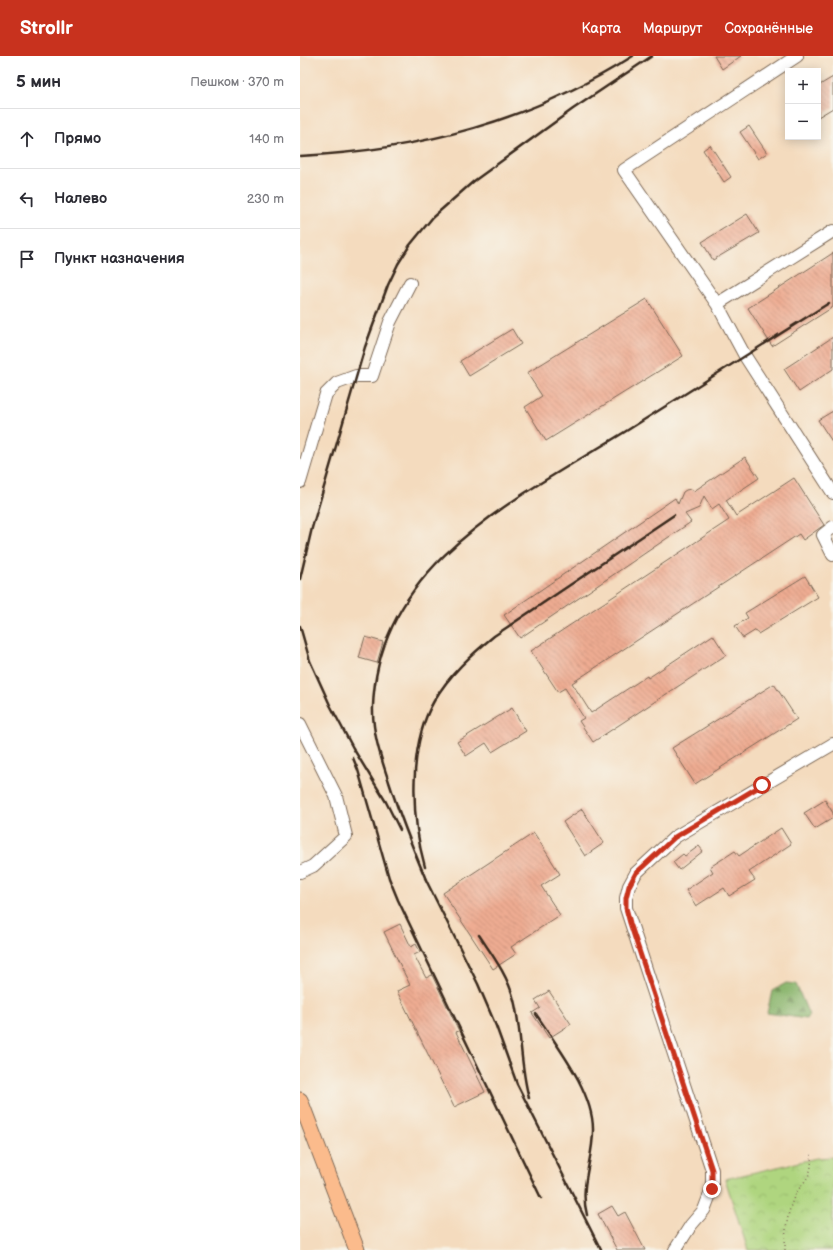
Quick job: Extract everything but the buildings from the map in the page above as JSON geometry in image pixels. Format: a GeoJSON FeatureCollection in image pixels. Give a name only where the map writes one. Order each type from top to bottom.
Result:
{"type":"FeatureCollection","features":[{"type":"Feature","properties":{"kind":"main road"},"geometry":{"type":"LineString","coordinates":[[300,1100],[357,1250]]}},
{"type":"Feature","properties":{"kind":"lane"},"geometry":{"type":"LineString","coordinates":[[796,56],[624,170],[717,304],[745,356],[833,494]]}},
{"type":"Feature","properties":{"kind":"lane"},"geometry":{"type":"LineString","coordinates":[[717,304],[833,231]]}},
{"type":"Feature","properties":{"kind":"lane"},"geometry":{"type":"LineString","coordinates":[[300,482],[326,394],[337,383],[356,376],[372,376],[390,322],[410,283]]}},
{"type":"Feature","properties":{"kind":"lane"},"geometry":{"type":"LineString","coordinates":[[833,527],[823,535],[833,555]]}},
{"type":"Feature","properties":{"kind":"lane"},"geometry":{"type":"LineString","coordinates":[[300,724],[336,796],[346,836],[313,866],[300,872]]}},
{"type":"Feature","properties":{"kind":"lane"},"geometry":{"type":"LineString","coordinates":[[675,1250],[691,1225],[704,1210],[712,1189],[712,1170],[626,908],[626,898],[629,886],[636,873],[675,837],[833,744]]}},
{"type":"Feature","properties":{"kind":"path"},"geometry":{"type":"LineString","coordinates":[[785,1250],[785,1232],[788,1216],[799,1187],[810,1172],[812,1163],[811,1152]]}},
{"type":"Feature","properties":{"kind":"green space"},"geometry":{"type":"Polygon","coordinates":[[[786,983],[796,984],[809,1015],[806,1019],[767,1013],[772,991],[786,983]]]}},
{"type":"Feature","properties":{"kind":"green space"},"geometry":{"type":"Polygon","coordinates":[[[833,1157],[833,1250],[748,1250],[725,1179],[817,1158],[833,1157]]]}},
{"type":"Feature","properties":{"kind":"railway"},"geometry":{"type":"LineString","coordinates":[[300,156],[345,153],[389,147],[431,139],[473,128],[514,115],[555,98],[594,79],[633,56]]}},
{"type":"Feature","properties":{"kind":"railway"},"geometry":{"type":"LineString","coordinates":[[300,579],[312,528],[365,347],[388,285],[398,264],[410,245],[433,217],[474,181],[573,109],[652,56]]}},
{"type":"Feature","properties":{"kind":"railway"},"geometry":{"type":"LineString","coordinates":[[427,882],[393,795],[380,754],[373,716],[373,706],[381,655],[401,610],[429,572],[464,537],[504,507],[829,303]]}},
{"type":"Feature","properties":{"kind":"railway"},"geometry":{"type":"LineString","coordinates":[[425,867],[420,848],[415,805],[414,782],[416,760],[426,719],[434,701],[446,683],[461,666],[494,636],[674,515]]}},
{"type":"Feature","properties":{"kind":"railway"},"geometry":{"type":"LineString","coordinates":[[300,626],[310,661],[330,705],[353,748],[386,802],[400,830]]}},
{"type":"Feature","properties":{"kind":"railway"},"geometry":{"type":"LineString","coordinates":[[353,758],[358,770],[389,878],[398,900],[541,1198]]}},
{"type":"Feature","properties":{"kind":"railway"},"geometry":{"type":"LineString","coordinates":[[425,878],[478,984],[496,1026],[517,1084],[601,1250]]}},
{"type":"Feature","properties":{"kind":"railway"},"geometry":{"type":"LineString","coordinates":[[479,935],[500,966],[514,1000],[517,1012],[524,1074],[529,1098]]}},
{"type":"Feature","properties":{"kind":"railway"},"geometry":{"type":"LineString","coordinates":[[536,1014],[573,1070],[581,1085],[592,1116],[593,1131],[591,1152],[585,1183],[585,1204],[587,1215]]}},
{"type":"Feature","properties":{"kind":"route"},"geometry":{"type":"LineString","coordinates":[[712,1189],[712,1170],[630,923],[626,908],[626,898],[629,886],[636,873],[675,837],[762,785]]}}]}
